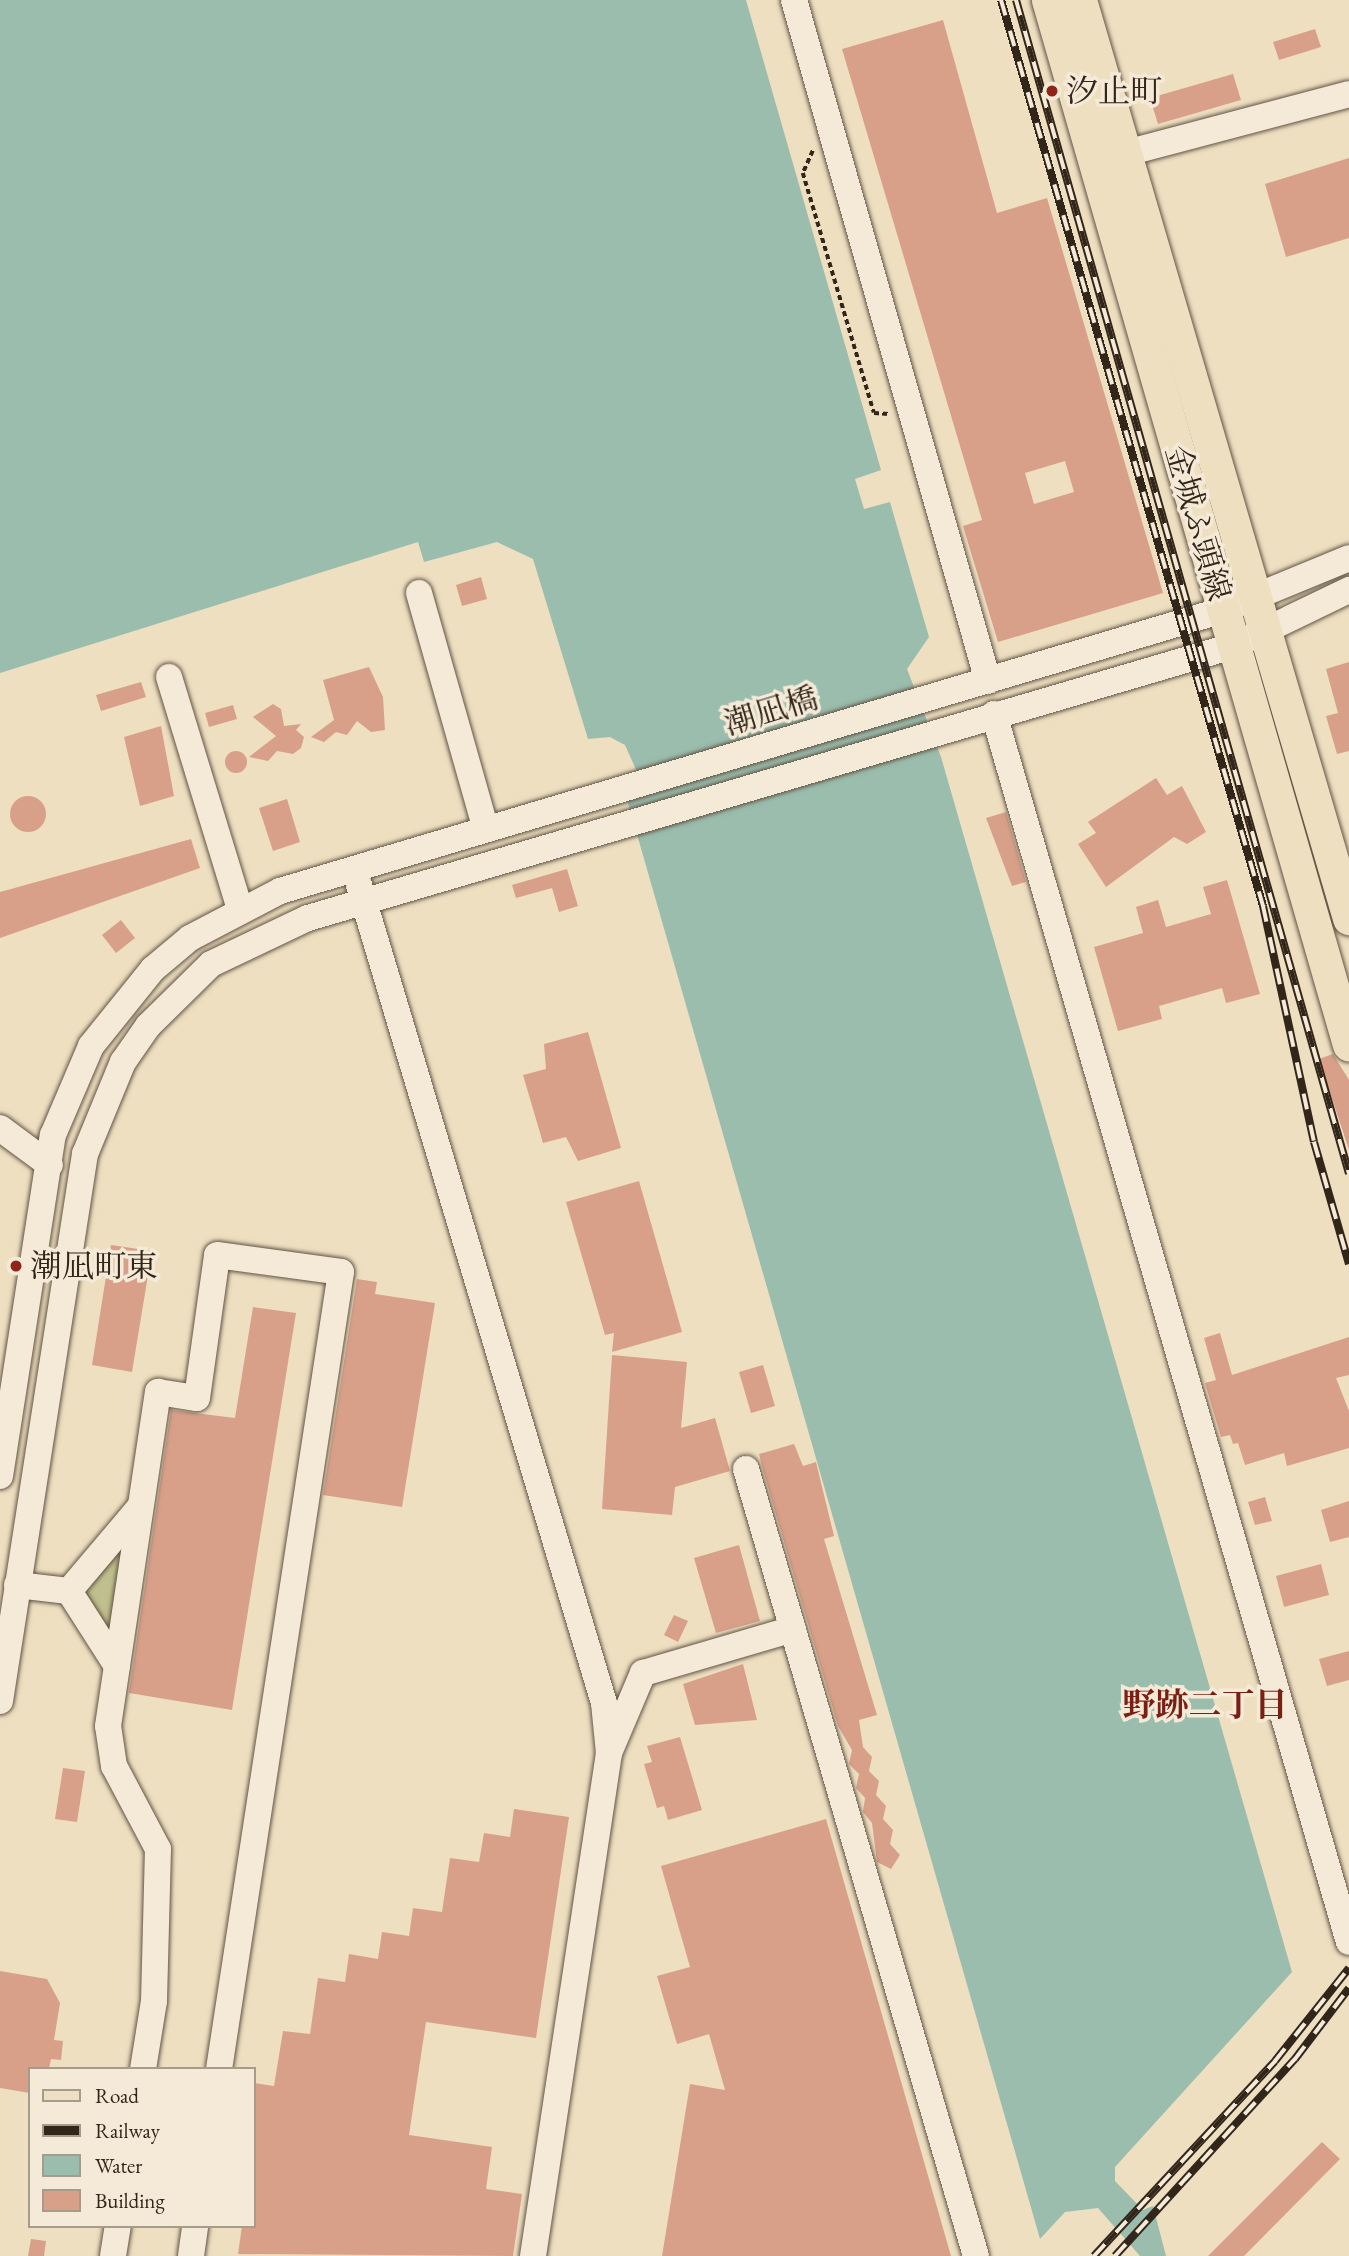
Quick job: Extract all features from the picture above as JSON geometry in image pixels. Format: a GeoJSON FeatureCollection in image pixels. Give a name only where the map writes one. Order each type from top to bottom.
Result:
{"type":"FeatureCollection","features":[{"type":"Feature","properties":{"kind":"main road","name":"金城ふ頭線"},"geometry":{"type":"LineString","coordinates":[[1048,0],[1110,157],[1255,596],[1349,918]]}},
{"type":"Feature","properties":{"kind":"main road","name":"金城ふ頭線"},"geometry":{"type":"LineString","coordinates":[[1080,0],[1110,157],[1223,610],[1349,1045]]}},
{"type":"Feature","properties":{"kind":"street"},"geometry":{"type":"LineString","coordinates":[[794,0],[912,415],[977,684]]}},
{"type":"Feature","properties":{"kind":"street"},"geometry":{"type":"LineString","coordinates":[[1110,157],[1349,94]]}},
{"type":"Feature","properties":{"kind":"street","name":"潮凪橋"},"geometry":{"type":"LineString","coordinates":[[0,1476],[6,1388],[50,1165],[71,1089],[121,1004],[191,938],[240,909],[354,867],[595,798],[1223,610],[1349,558]]}},
{"type":"Feature","properties":{"kind":"street"},"geometry":{"type":"LineString","coordinates":[[0,1700],[6,1619],[17,1585],[85,1154],[123,1062],[148,1026],[211,964],[263,936],[364,902],[984,717],[1233,646],[1349,590]]}},
{"type":"Feature","properties":{"kind":"street"},"geometry":{"type":"LineString","coordinates":[[419,593],[486,829]]}},
{"type":"Feature","properties":{"kind":"street"},"geometry":{"type":"LineString","coordinates":[[169,677],[240,909]]}},
{"type":"Feature","properties":{"kind":"street"},"geometry":{"type":"LineString","coordinates":[[984,717],[1349,1942]]}},
{"type":"Feature","properties":{"kind":"street"},"geometry":{"type":"LineString","coordinates":[[354,867],[604,1703],[609,1753],[533,2256]]}},
{"type":"Feature","properties":{"kind":"street"},"geometry":{"type":"LineString","coordinates":[[0,1128],[50,1165]]}},
{"type":"Feature","properties":{"kind":"street"},"geometry":{"type":"LineString","coordinates":[[143,2067],[154,2001],[158,1849],[108,1745],[117,1666],[158,1392],[197,1398],[217,1255],[341,1272],[219,2067]]}},
{"type":"Feature","properties":{"kind":"street"},"geometry":{"type":"LineString","coordinates":[[6,1388],[48,1395]]}},
{"type":"Feature","properties":{"kind":"street"},"geometry":{"type":"LineString","coordinates":[[746,1468],[976,2256]]}},
{"type":"Feature","properties":{"kind":"street"},"geometry":{"type":"LineString","coordinates":[[69,1591],[141,1506]]}},
{"type":"Feature","properties":{"kind":"street"},"geometry":{"type":"LineString","coordinates":[[17,1585],[69,1591]]}},
{"type":"Feature","properties":{"kind":"street"},"geometry":{"type":"LineString","coordinates":[[69,1591],[117,1666]]}},
{"type":"Feature","properties":{"kind":"street"},"geometry":{"type":"LineString","coordinates":[[609,1753],[643,1673],[793,1629]]}},
{"type":"Feature","properties":{"kind":"street"},"geometry":{"type":"LineString","coordinates":[[113,2256],[118,2228]]}},
{"type":"Feature","properties":{"kind":"street"},"geometry":{"type":"LineString","coordinates":[[191,2256],[195,2228]]}},
{"type":"Feature","properties":{"kind":"path"},"geometry":{"type":"LineString","coordinates":[[828,119],[803,173],[874,413],[912,415]]}},
{"type":"Feature","properties":{"kind":"green space"},"geometry":{"type":"Polygon","coordinates":[[[129,1534],[113,1636],[80,1591],[129,1534]]]}},
{"type":"Feature","properties":{"kind":"water"},"geometry":{"type":"Polygon","coordinates":[[[0,0],[746,0],[881,470],[855,479],[864,509],[890,502],[929,637],[907,669],[941,757],[1292,1972],[1115,2167],[1115,2181],[1143,2210],[1153,2206],[1166,2256],[1140,2256],[1098,2208],[1065,2212],[1040,2239],[624,789],[642,783],[625,745],[610,737],[588,739],[533,559],[497,542],[424,562],[418,542],[0,673],[0,0]]]}},
{"type":"Feature","properties":{"kind":"building"},"geometry":{"type":"Polygon","coordinates":[[[943,20],[997,213],[1047,198],[1163,593],[998,642],[963,526],[982,520],[842,49],[943,20]],[[1065,461],[1025,473],[1034,504],[1074,492],[1065,461]]]}},
{"type":"Feature","properties":{"kind":"building"},"geometry":{"type":"Polygon","coordinates":[[[1315,29],[1321,47],[1279,60],[1273,42],[1315,29]]]}},
{"type":"Feature","properties":{"kind":"building"},"geometry":{"type":"Polygon","coordinates":[[[1233,74],[1241,100],[1158,124],[1150,98],[1233,74]]]}},
{"type":"Feature","properties":{"kind":"building"},"geometry":{"type":"Polygon","coordinates":[[[1349,158],[1349,238],[1286,257],[1265,184],[1349,158]]]}},
{"type":"Feature","properties":{"kind":"building"},"geometry":{"type":"Polygon","coordinates":[[[481,577],[487,599],[462,606],[456,585],[481,577]]]}},
{"type":"Feature","properties":{"kind":"building"},"geometry":{"type":"Polygon","coordinates":[[[1349,662],[1349,751],[1337,754],[1326,716],[1338,713],[1326,669],[1349,662]]]}},
{"type":"Feature","properties":{"kind":"building"},"geometry":{"type":"Polygon","coordinates":[[[369,667],[383,697],[385,730],[371,732],[357,721],[347,735],[336,732],[324,742],[311,737],[334,720],[323,680],[369,667]]]}},
{"type":"Feature","properties":{"kind":"building"},"geometry":{"type":"Polygon","coordinates":[[[141,682],[146,697],[101,711],[96,695],[141,682]]]}},
{"type":"Feature","properties":{"kind":"building"},"geometry":{"type":"Polygon","coordinates":[[[273,704],[281,709],[284,726],[301,724],[296,730],[304,737],[301,748],[293,754],[277,751],[268,761],[249,757],[276,736],[253,717],[273,704]]]}},
{"type":"Feature","properties":{"kind":"building"},"geometry":{"type":"Polygon","coordinates":[[[233,705],[237,719],[209,727],[205,713],[233,705]]]}},
{"type":"Feature","properties":{"kind":"building"},"geometry":{"type":"Polygon","coordinates":[[[161,726],[174,796],[140,806],[124,737],[161,726]]]}},
{"type":"Feature","properties":{"kind":"building"},"geometry":{"type":"Polygon","coordinates":[[[236,751],[244,754],[247,762],[244,770],[236,773],[228,770],[225,762],[228,754],[236,751]]]}},
{"type":"Feature","properties":{"kind":"building"},"geometry":{"type":"Polygon","coordinates":[[[1156,778],[1167,795],[1182,786],[1206,832],[1187,844],[1174,837],[1106,887],[1078,844],[1096,833],[1088,822],[1156,778]]]}},
{"type":"Feature","properties":{"kind":"building"},"geometry":{"type":"Polygon","coordinates":[[[28,796],[41,801],[46,814],[41,827],[28,832],[15,827],[10,814],[15,801],[28,796]]]}},
{"type":"Feature","properties":{"kind":"building"},"geometry":{"type":"Polygon","coordinates":[[[287,799],[300,842],[273,851],[259,808],[287,799]]]}},
{"type":"Feature","properties":{"kind":"building"},"geometry":{"type":"Polygon","coordinates":[[[1006,812],[1026,882],[1012,886],[986,818],[1006,812]]]}},
{"type":"Feature","properties":{"kind":"building"},"geometry":{"type":"Polygon","coordinates":[[[191,839],[200,868],[0,938],[0,892],[191,839]]]}},
{"type":"Feature","properties":{"kind":"building"},"geometry":{"type":"Polygon","coordinates":[[[567,869],[578,906],[559,912],[552,888],[516,898],[512,885],[567,869]]]}},
{"type":"Feature","properties":{"kind":"building"},"geometry":{"type":"Polygon","coordinates":[[[1227,880],[1260,994],[1226,1003],[1222,988],[1159,1006],[1162,1019],[1118,1031],[1094,947],[1143,933],[1136,907],[1158,900],[1166,927],[1211,914],[1203,887],[1227,880]]]}},
{"type":"Feature","properties":{"kind":"building"},"geometry":{"type":"Polygon","coordinates":[[[121,920],[135,938],[116,953],[102,935],[121,920]]]}},
{"type":"Feature","properties":{"kind":"building"},"geometry":{"type":"Polygon","coordinates":[[[588,1032],[621,1148],[578,1161],[566,1137],[543,1143],[523,1075],[546,1069],[544,1044],[588,1032]]]}},
{"type":"Feature","properties":{"kind":"building"},"geometry":{"type":"Polygon","coordinates":[[[1333,1054],[1349,1080],[1349,1150],[1319,1059],[1333,1054]]]}},
{"type":"Feature","properties":{"kind":"building"},"geometry":{"type":"Polygon","coordinates":[[[639,1181],[682,1332],[612,1352],[614,1333],[605,1335],[566,1202],[639,1181]]]}},
{"type":"Feature","properties":{"kind":"building"},"geometry":{"type":"Polygon","coordinates":[[[111,1245],[152,1251],[132,1372],[92,1365],[111,1245]]]}},
{"type":"Feature","properties":{"kind":"building"},"geometry":{"type":"Polygon","coordinates":[[[357,1279],[377,1282],[375,1294],[435,1303],[402,1507],[323,1495],[357,1279]]]}},
{"type":"Feature","properties":{"kind":"building"},"geometry":{"type":"Polygon","coordinates":[[[253,1307],[296,1313],[232,1710],[129,1693],[171,1410],[235,1418],[253,1307]]]}},
{"type":"Feature","properties":{"kind":"building"},"geometry":{"type":"Polygon","coordinates":[[[1220,1333],[1232,1375],[1349,1337],[1349,1375],[1336,1378],[1349,1411],[1349,1448],[1287,1466],[1284,1453],[1245,1465],[1238,1443],[1233,1444],[1230,1435],[1221,1437],[1205,1383],[1216,1380],[1204,1338],[1220,1333]]]}},
{"type":"Feature","properties":{"kind":"building"},"geometry":{"type":"Polygon","coordinates":[[[612,1355],[687,1362],[681,1428],[715,1418],[730,1471],[675,1487],[672,1515],[602,1509],[612,1355]]]}},
{"type":"Feature","properties":{"kind":"building"},"geometry":{"type":"Polygon","coordinates":[[[763,1365],[775,1406],[751,1413],[739,1372],[763,1365]]]}},
{"type":"Feature","properties":{"kind":"building"},"geometry":{"type":"Polygon","coordinates":[[[794,1444],[803,1466],[816,1462],[834,1536],[824,1539],[877,1715],[859,1720],[863,1747],[872,1757],[869,1771],[879,1781],[876,1795],[886,1806],[883,1819],[893,1830],[890,1844],[900,1855],[891,1869],[877,1862],[872,1823],[863,1812],[865,1798],[856,1788],[859,1774],[849,1764],[852,1750],[838,1726],[759,1454],[794,1444]]]}},
{"type":"Feature","properties":{"kind":"building"},"geometry":{"type":"Polygon","coordinates":[[[1265,1497],[1272,1521],[1255,1525],[1248,1502],[1265,1497]]]}},
{"type":"Feature","properties":{"kind":"building"},"geometry":{"type":"Polygon","coordinates":[[[1349,1501],[1349,1537],[1330,1542],[1321,1510],[1349,1501]]]}},
{"type":"Feature","properties":{"kind":"building"},"geometry":{"type":"Polygon","coordinates":[[[739,1545],[760,1621],[716,1633],[694,1558],[739,1545]]]}},
{"type":"Feature","properties":{"kind":"building"},"geometry":{"type":"Polygon","coordinates":[[[1321,1564],[1329,1595],[1284,1607],[1276,1576],[1321,1564]]]}},
{"type":"Feature","properties":{"kind":"building"},"geometry":{"type":"Polygon","coordinates":[[[674,1615],[688,1621],[678,1642],[664,1635],[674,1615]]]}},
{"type":"Feature","properties":{"kind":"building"},"geometry":{"type":"Polygon","coordinates":[[[1349,1651],[1349,1680],[1327,1686],[1319,1659],[1349,1651]]]}},
{"type":"Feature","properties":{"kind":"building"},"geometry":{"type":"Polygon","coordinates":[[[743,1664],[757,1720],[695,1725],[683,1684],[743,1664]]]}},
{"type":"Feature","properties":{"kind":"building"},"geometry":{"type":"Polygon","coordinates":[[[680,1737],[702,1810],[668,1820],[664,1806],[657,1808],[644,1764],[652,1762],[647,1746],[680,1737]]]}},
{"type":"Feature","properties":{"kind":"building"},"geometry":{"type":"Polygon","coordinates":[[[63,1768],[85,1771],[77,1822],[55,1819],[63,1768]]]}},
{"type":"Feature","properties":{"kind":"building"},"geometry":{"type":"Polygon","coordinates":[[[514,1809],[569,1817],[536,2038],[426,2022],[409,2135],[492,2147],[486,2189],[522,2194],[513,2256],[238,2254],[242,2228],[256,2228],[256,2083],[274,2086],[283,2031],[310,2034],[318,1978],[345,1982],[349,1954],[378,1959],[382,1932],[409,1936],[413,1908],[442,1912],[450,1858],[479,1862],[484,1833],[510,1837],[514,1809]]]}},
{"type":"Feature","properties":{"kind":"building"},"geometry":{"type":"Polygon","coordinates":[[[826,1819],[951,2256],[662,2256],[690,2084],[725,2090],[709,2034],[677,2044],[657,1976],[690,1967],[661,1866],[826,1819]]]}},
{"type":"Feature","properties":{"kind":"building"},"geometry":{"type":"Polygon","coordinates":[[[0,1971],[47,1979],[60,2003],[54,2040],[63,2041],[61,2060],[51,2059],[49,2067],[28,2067],[28,2093],[0,2088],[0,1971]]]}},
{"type":"Feature","properties":{"kind":"building"},"geometry":{"type":"Polygon","coordinates":[[[1322,2142],[1340,2159],[1244,2256],[1208,2256],[1322,2142]]]}},
{"type":"Feature","properties":{"kind":"building"},"geometry":{"type":"Polygon","coordinates":[[[31,2239],[46,2241],[44,2256],[28,2256],[31,2239]]]}},
{"type":"Feature","properties":{"kind":"railway"},"geometry":{"type":"LineString","coordinates":[[1001,0],[1263,906],[1314,1142],[1349,1264]]}},
{"type":"Feature","properties":{"kind":"railway"},"geometry":{"type":"LineString","coordinates":[[1016,0],[1349,1174]]}},
{"type":"Feature","properties":{"kind":"railway"},"geometry":{"type":"LineString","coordinates":[[1094,2256],[1275,2061],[1349,1968]]}},
{"type":"Feature","properties":{"kind":"railway"},"geometry":{"type":"LineString","coordinates":[[1115,2256],[1295,2059],[1349,1988]]}},
{"type":"Feature","properties":{"kind":"place","name":"汐止町"},"geometry":{"type":"Point","coordinates":[1052,91]}},
{"type":"Feature","properties":{"kind":"place","name":"潮凪町東"},"geometry":{"type":"Point","coordinates":[16,1266]}},
{"type":"Feature","properties":{"kind":"district","name":"野跡二丁目"},"geometry":{"type":"Point","coordinates":[1205,1705]}}]}
